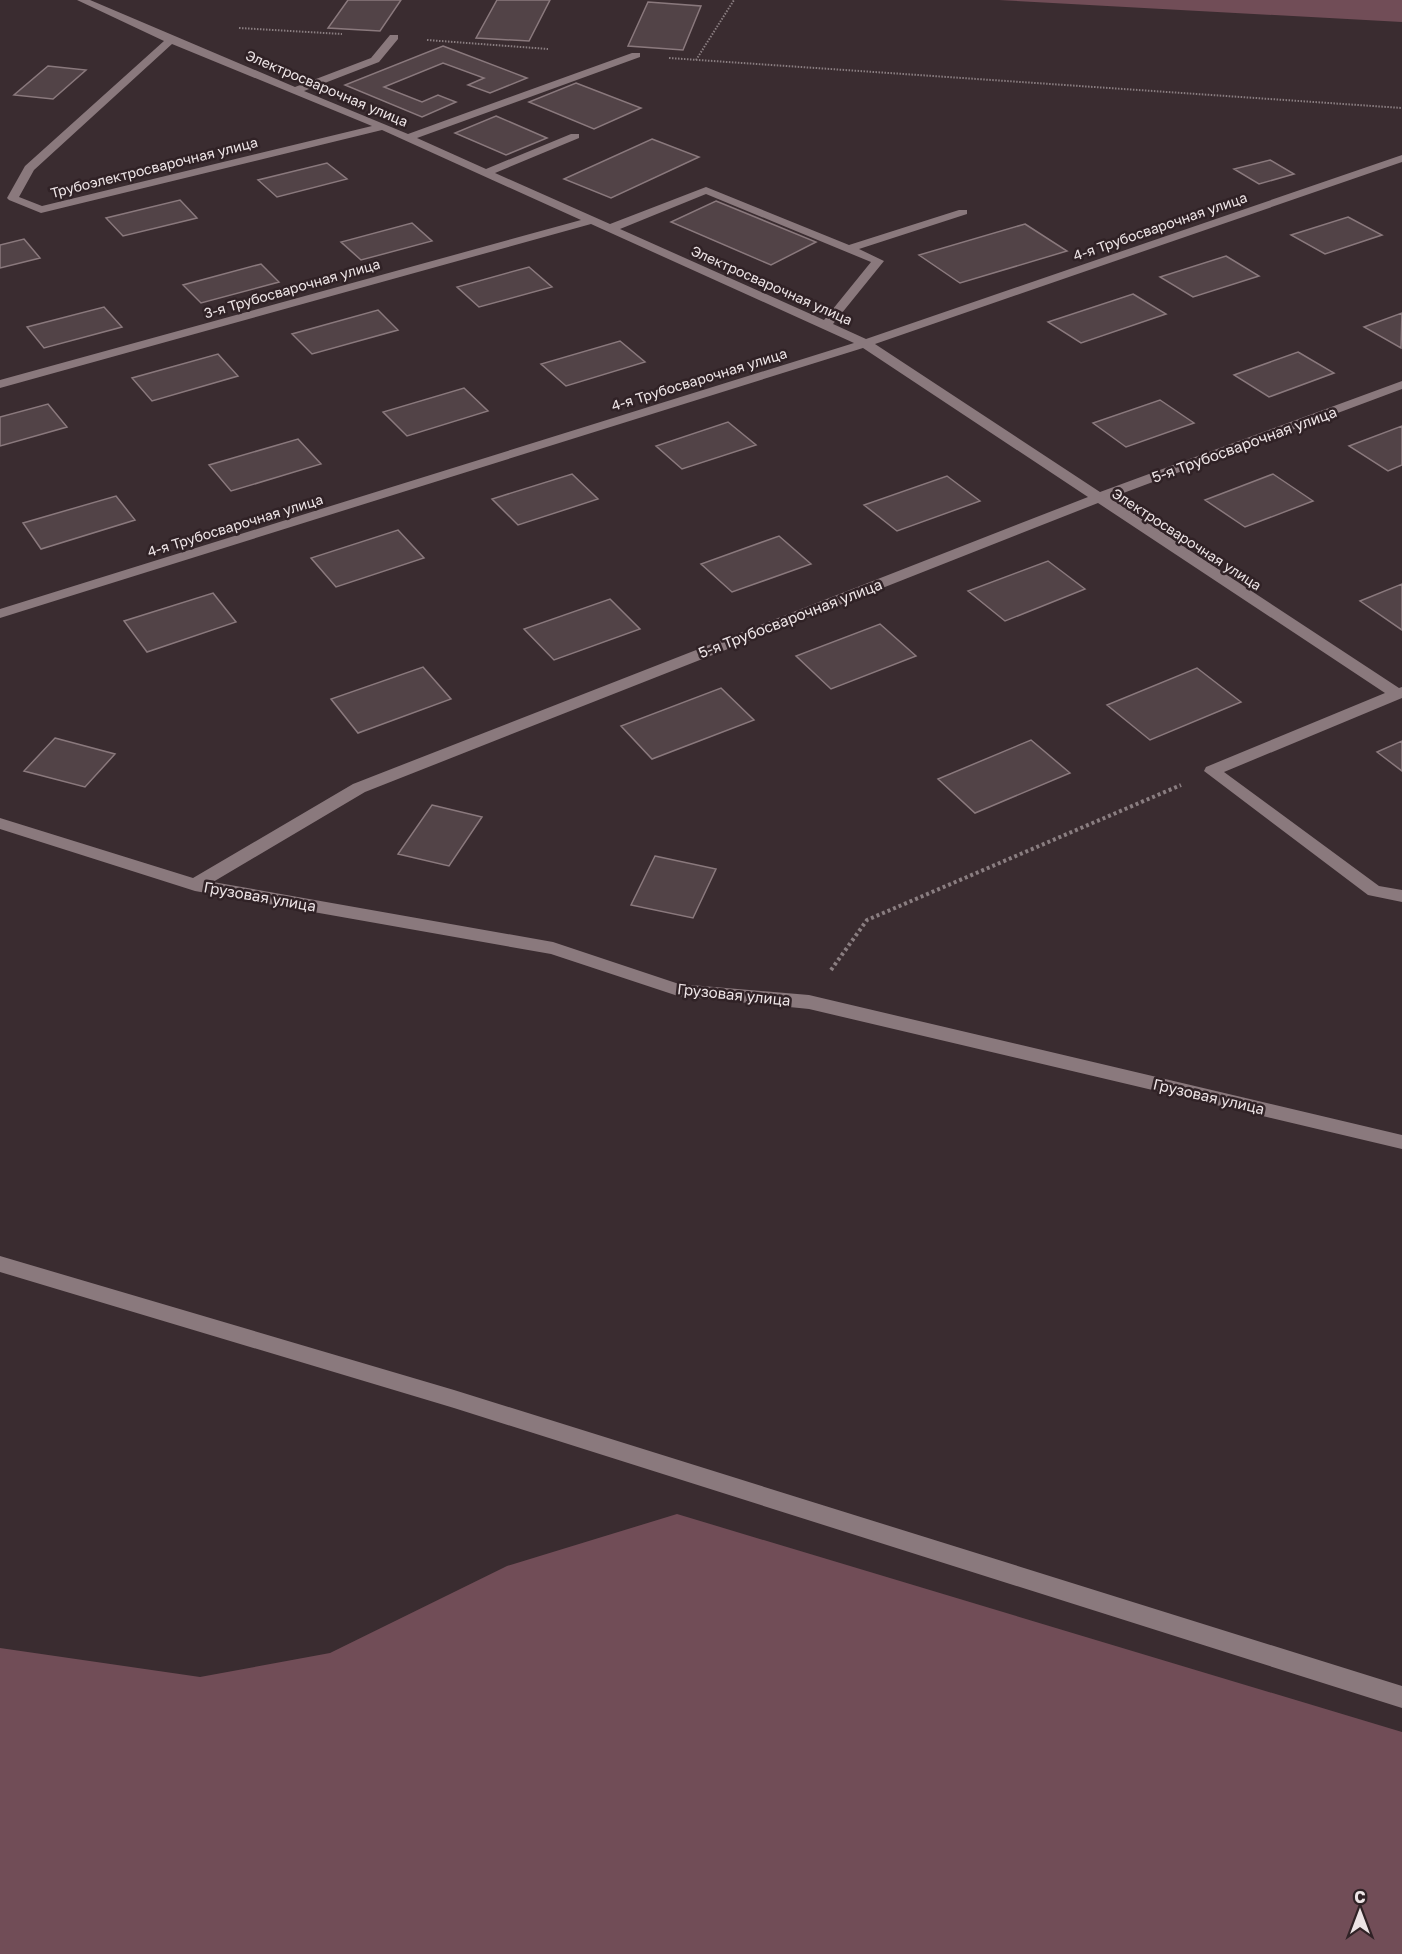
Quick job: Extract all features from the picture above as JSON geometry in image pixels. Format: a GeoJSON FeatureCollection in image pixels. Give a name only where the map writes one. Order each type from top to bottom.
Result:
{"type":"FeatureCollection","features":[{"type":"Feature","properties":{"kind":"street","name":"Электросварочная улица"},"geometry":{"type":"LineString","coordinates":[[82,0],[171,40],[297,90],[407,138],[865,343],[1097,498],[1399,693]]}},
{"type":"Feature","properties":{"kind":"street"},"geometry":{"type":"LineString","coordinates":[[297,90],[375,60],[394,38]]}},
{"type":"Feature","properties":{"kind":"street","name":"Трубоэлектросварочная улица"},"geometry":{"type":"LineString","coordinates":[[171,40],[29,168],[13,198],[41,210],[383,128]]}},
{"type":"Feature","properties":{"kind":"street"},"geometry":{"type":"LineString","coordinates":[[407,138],[636,56]]}},
{"type":"Feature","properties":{"kind":"street"},"geometry":{"type":"LineString","coordinates":[[486,173],[575,136]]}},
{"type":"Feature","properties":{"kind":"street","name":"4-я Трубосварочная улица"},"geometry":{"type":"LineString","coordinates":[[0,614],[865,343],[1402,158]]}},
{"type":"Feature","properties":{"kind":"street"},"geometry":{"type":"LineString","coordinates":[[611,228],[706,190],[878,261],[825,326]]}},
{"type":"Feature","properties":{"kind":"street"},"geometry":{"type":"LineString","coordinates":[[848,249],[963,212]]}},
{"type":"Feature","properties":{"kind":"street","name":"3-я Трубосварочная улица"},"geometry":{"type":"LineString","coordinates":[[0,384],[593,220]]}},
{"type":"Feature","properties":{"kind":"street","name":"5-я Трубосварочная улица"},"geometry":{"type":"LineString","coordinates":[[195,885],[359,788],[1097,498],[1402,385]]}},
{"type":"Feature","properties":{"kind":"street"},"geometry":{"type":"LineString","coordinates":[[1212,771],[1399,693]]}},
{"type":"Feature","properties":{"kind":"street"},"geometry":{"type":"LineString","coordinates":[[1212,771],[1374,891],[1402,896]]}},
{"type":"Feature","properties":{"kind":"street","name":"Грузовая улица"},"geometry":{"type":"LineString","coordinates":[[0,823],[195,885],[553,948],[678,990],[809,1002],[1402,1142]]}},
{"type":"Feature","properties":{"kind":"street"},"geometry":{"type":"LineString","coordinates":[[0,1264],[454,1399],[1402,1697]]}},
{"type":"Feature","properties":{"kind":"path"},"geometry":{"type":"LineString","coordinates":[[696,60],[734,0]]}},
{"type":"Feature","properties":{"kind":"path"},"geometry":{"type":"LineString","coordinates":[[232,27],[555,50]]}},
{"type":"Feature","properties":{"kind":"path"},"geometry":{"type":"LineString","coordinates":[[636,56],[1402,108]]}},
{"type":"Feature","properties":{"kind":"path"},"geometry":{"type":"LineString","coordinates":[[809,1002],[867,920],[1212,771]]}},
{"type":"Feature","properties":{"kind":"shaded area"},"geometry":{"type":"Polygon","coordinates":[[[999,0],[1402,0],[1402,22],[999,0]]]}},
{"type":"Feature","properties":{"kind":"shaded area"},"geometry":{"type":"Polygon","coordinates":[[[677,1514],[1402,1732],[1402,1954],[0,1954],[0,1648],[200,1677],[330,1653],[507,1566],[677,1514]]]}},
{"type":"Feature","properties":{"kind":"building"},"geometry":{"type":"Polygon","coordinates":[[[348,0],[401,0],[380,31],[328,28],[348,0]]]}},
{"type":"Feature","properties":{"kind":"building"},"geometry":{"type":"Polygon","coordinates":[[[497,0],[550,0],[529,41],[476,38],[497,0]]]}},
{"type":"Feature","properties":{"kind":"building"},"geometry":{"type":"Polygon","coordinates":[[[648,2],[701,6],[683,50],[628,46],[648,2]]]}},
{"type":"Feature","properties":{"kind":"building"},"geometry":{"type":"Polygon","coordinates":[[[443,46],[527,78],[490,93],[468,85],[484,78],[443,63],[384,87],[422,102],[438,95],[456,102],[422,117],[345,85],[443,46]]]}},
{"type":"Feature","properties":{"kind":"building"},"geometry":{"type":"Polygon","coordinates":[[[48,66],[86,70],[53,99],[14,95],[48,66]]]}},
{"type":"Feature","properties":{"kind":"building"},"geometry":{"type":"Polygon","coordinates":[[[576,83],[641,108],[594,129],[529,102],[576,83]]]}},
{"type":"Feature","properties":{"kind":"building"},"geometry":{"type":"Polygon","coordinates":[[[496,116],[547,138],[506,155],[455,133],[496,116]]]}},
{"type":"Feature","properties":{"kind":"building"},"geometry":{"type":"Polygon","coordinates":[[[652,139],[699,157],[611,198],[564,179],[652,139]]]}},
{"type":"Feature","properties":{"kind":"building"},"geometry":{"type":"Polygon","coordinates":[[[1270,160],[1294,174],[1259,184],[1234,169],[1270,160]]]}},
{"type":"Feature","properties":{"kind":"building"},"geometry":{"type":"Polygon","coordinates":[[[327,163],[347,179],[277,197],[258,180],[327,163]]]}},
{"type":"Feature","properties":{"kind":"building"},"geometry":{"type":"Polygon","coordinates":[[[180,200],[197,218],[123,236],[106,218],[180,200]]]}},
{"type":"Feature","properties":{"kind":"building"},"geometry":{"type":"Polygon","coordinates":[[[716,201],[816,242],[771,265],[671,222],[716,201]]]}},
{"type":"Feature","properties":{"kind":"building"},"geometry":{"type":"Polygon","coordinates":[[[1348,217],[1382,235],[1325,254],[1291,235],[1348,217]]]}},
{"type":"Feature","properties":{"kind":"building"},"geometry":{"type":"Polygon","coordinates":[[[412,223],[432,241],[361,260],[341,242],[412,223]]]}},
{"type":"Feature","properties":{"kind":"building"},"geometry":{"type":"Polygon","coordinates":[[[1025,224],[1067,251],[960,283],[919,255],[1025,224]]]}},
{"type":"Feature","properties":{"kind":"building"},"geometry":{"type":"Polygon","coordinates":[[[24,239],[40,258],[0,268],[0,245],[24,239]]]}},
{"type":"Feature","properties":{"kind":"building"},"geometry":{"type":"Polygon","coordinates":[[[1226,256],[1259,276],[1193,297],[1160,277],[1226,256]]]}},
{"type":"Feature","properties":{"kind":"building"},"geometry":{"type":"Polygon","coordinates":[[[261,264],[279,282],[201,303],[183,285],[261,264]]]}},
{"type":"Feature","properties":{"kind":"building"},"geometry":{"type":"Polygon","coordinates":[[[529,267],[552,287],[479,307],[457,287],[529,267]]]}},
{"type":"Feature","properties":{"kind":"building"},"geometry":{"type":"Polygon","coordinates":[[[1133,294],[1166,314],[1081,343],[1048,322],[1133,294]]]}},
{"type":"Feature","properties":{"kind":"building"},"geometry":{"type":"Polygon","coordinates":[[[104,307],[122,327],[44,348],[27,327],[104,307]]]}},
{"type":"Feature","properties":{"kind":"building"},"geometry":{"type":"Polygon","coordinates":[[[378,310],[398,330],[312,354],[292,334],[378,310]]]}},
{"type":"Feature","properties":{"kind":"building"},"geometry":{"type":"Polygon","coordinates":[[[1402,313],[1401,348],[1364,327],[1402,313]]]}},
{"type":"Feature","properties":{"kind":"building"},"geometry":{"type":"Polygon","coordinates":[[[620,341],[645,362],[566,386],[541,364],[620,341]]]}},
{"type":"Feature","properties":{"kind":"building"},"geometry":{"type":"Polygon","coordinates":[[[1298,352],[1334,373],[1269,397],[1234,375],[1298,352]]]}},
{"type":"Feature","properties":{"kind":"building"},"geometry":{"type":"Polygon","coordinates":[[[218,354],[238,376],[152,401],[132,378],[218,354]]]}},
{"type":"Feature","properties":{"kind":"building"},"geometry":{"type":"Polygon","coordinates":[[[464,388],[488,411],[407,436],[383,412],[464,388]]]}},
{"type":"Feature","properties":{"kind":"building"},"geometry":{"type":"Polygon","coordinates":[[[1160,400],[1194,423],[1126,447],[1093,423],[1160,400]]]}},
{"type":"Feature","properties":{"kind":"building"},"geometry":{"type":"Polygon","coordinates":[[[48,404],[67,427],[0,446],[0,417],[48,404]]]}},
{"type":"Feature","properties":{"kind":"building"},"geometry":{"type":"Polygon","coordinates":[[[728,422],[756,445],[682,469],[656,446],[728,422]]]}},
{"type":"Feature","properties":{"kind":"building"},"geometry":{"type":"Polygon","coordinates":[[[1402,426],[1402,465],[1388,471],[1349,446],[1402,426]]]}},
{"type":"Feature","properties":{"kind":"building"},"geometry":{"type":"Polygon","coordinates":[[[298,439],[321,464],[231,491],[209,465],[298,439]]]}},
{"type":"Feature","properties":{"kind":"building"},"geometry":{"type":"Polygon","coordinates":[[[572,474],[598,499],[518,525],[492,499],[572,474]]]}},
{"type":"Feature","properties":{"kind":"building"},"geometry":{"type":"Polygon","coordinates":[[[1273,474],[1313,501],[1245,527],[1205,500],[1273,474]]]}},
{"type":"Feature","properties":{"kind":"building"},"geometry":{"type":"Polygon","coordinates":[[[947,476],[980,501],[897,531],[864,505],[947,476]]]}},
{"type":"Feature","properties":{"kind":"building"},"geometry":{"type":"Polygon","coordinates":[[[116,496],[135,520],[41,549],[23,523],[116,496]]]}},
{"type":"Feature","properties":{"kind":"building"},"geometry":{"type":"Polygon","coordinates":[[[398,530],[424,558],[336,587],[311,558],[398,530]]]}},
{"type":"Feature","properties":{"kind":"building"},"geometry":{"type":"Polygon","coordinates":[[[779,536],[811,564],[732,592],[701,564],[779,536]]]}},
{"type":"Feature","properties":{"kind":"building"},"geometry":{"type":"Polygon","coordinates":[[[1048,561],[1085,589],[1005,621],[968,591],[1048,561]]]}},
{"type":"Feature","properties":{"kind":"building"},"geometry":{"type":"Polygon","coordinates":[[[1402,584],[1402,630],[1360,601],[1402,584]]]}},
{"type":"Feature","properties":{"kind":"building"},"geometry":{"type":"Polygon","coordinates":[[[213,593],[236,622],[147,652],[124,621],[213,593]]]}},
{"type":"Feature","properties":{"kind":"building"},"geometry":{"type":"Polygon","coordinates":[[[610,599],[640,629],[554,660],[524,629],[610,599]]]}},
{"type":"Feature","properties":{"kind":"building"},"geometry":{"type":"Polygon","coordinates":[[[880,624],[916,656],[831,689],[796,656],[880,624]]]}},
{"type":"Feature","properties":{"kind":"building"},"geometry":{"type":"Polygon","coordinates":[[[423,667],[451,699],[358,733],[331,699],[423,667]]]}},
{"type":"Feature","properties":{"kind":"building"},"geometry":{"type":"Polygon","coordinates":[[[1197,668],[1241,702],[1150,740],[1107,705],[1197,668]]]}},
{"type":"Feature","properties":{"kind":"building"},"geometry":{"type":"Polygon","coordinates":[[[721,688],[754,720],[652,759],[621,726],[721,688]]]}},
{"type":"Feature","properties":{"kind":"building"},"geometry":{"type":"Polygon","coordinates":[[[55,738],[115,754],[85,787],[24,771],[55,738]]]}},
{"type":"Feature","properties":{"kind":"building"},"geometry":{"type":"Polygon","coordinates":[[[1031,740],[1070,773],[975,813],[938,779],[1031,740]]]}},
{"type":"Feature","properties":{"kind":"building"},"geometry":{"type":"Polygon","coordinates":[[[1402,741],[1402,771],[1377,752],[1402,741]]]}},
{"type":"Feature","properties":{"kind":"building"},"geometry":{"type":"Polygon","coordinates":[[[432,805],[482,817],[449,866],[398,854],[432,805]]]}},
{"type":"Feature","properties":{"kind":"building"},"geometry":{"type":"Polygon","coordinates":[[[655,856],[716,869],[693,918],[631,905],[655,856]]]}}]}
